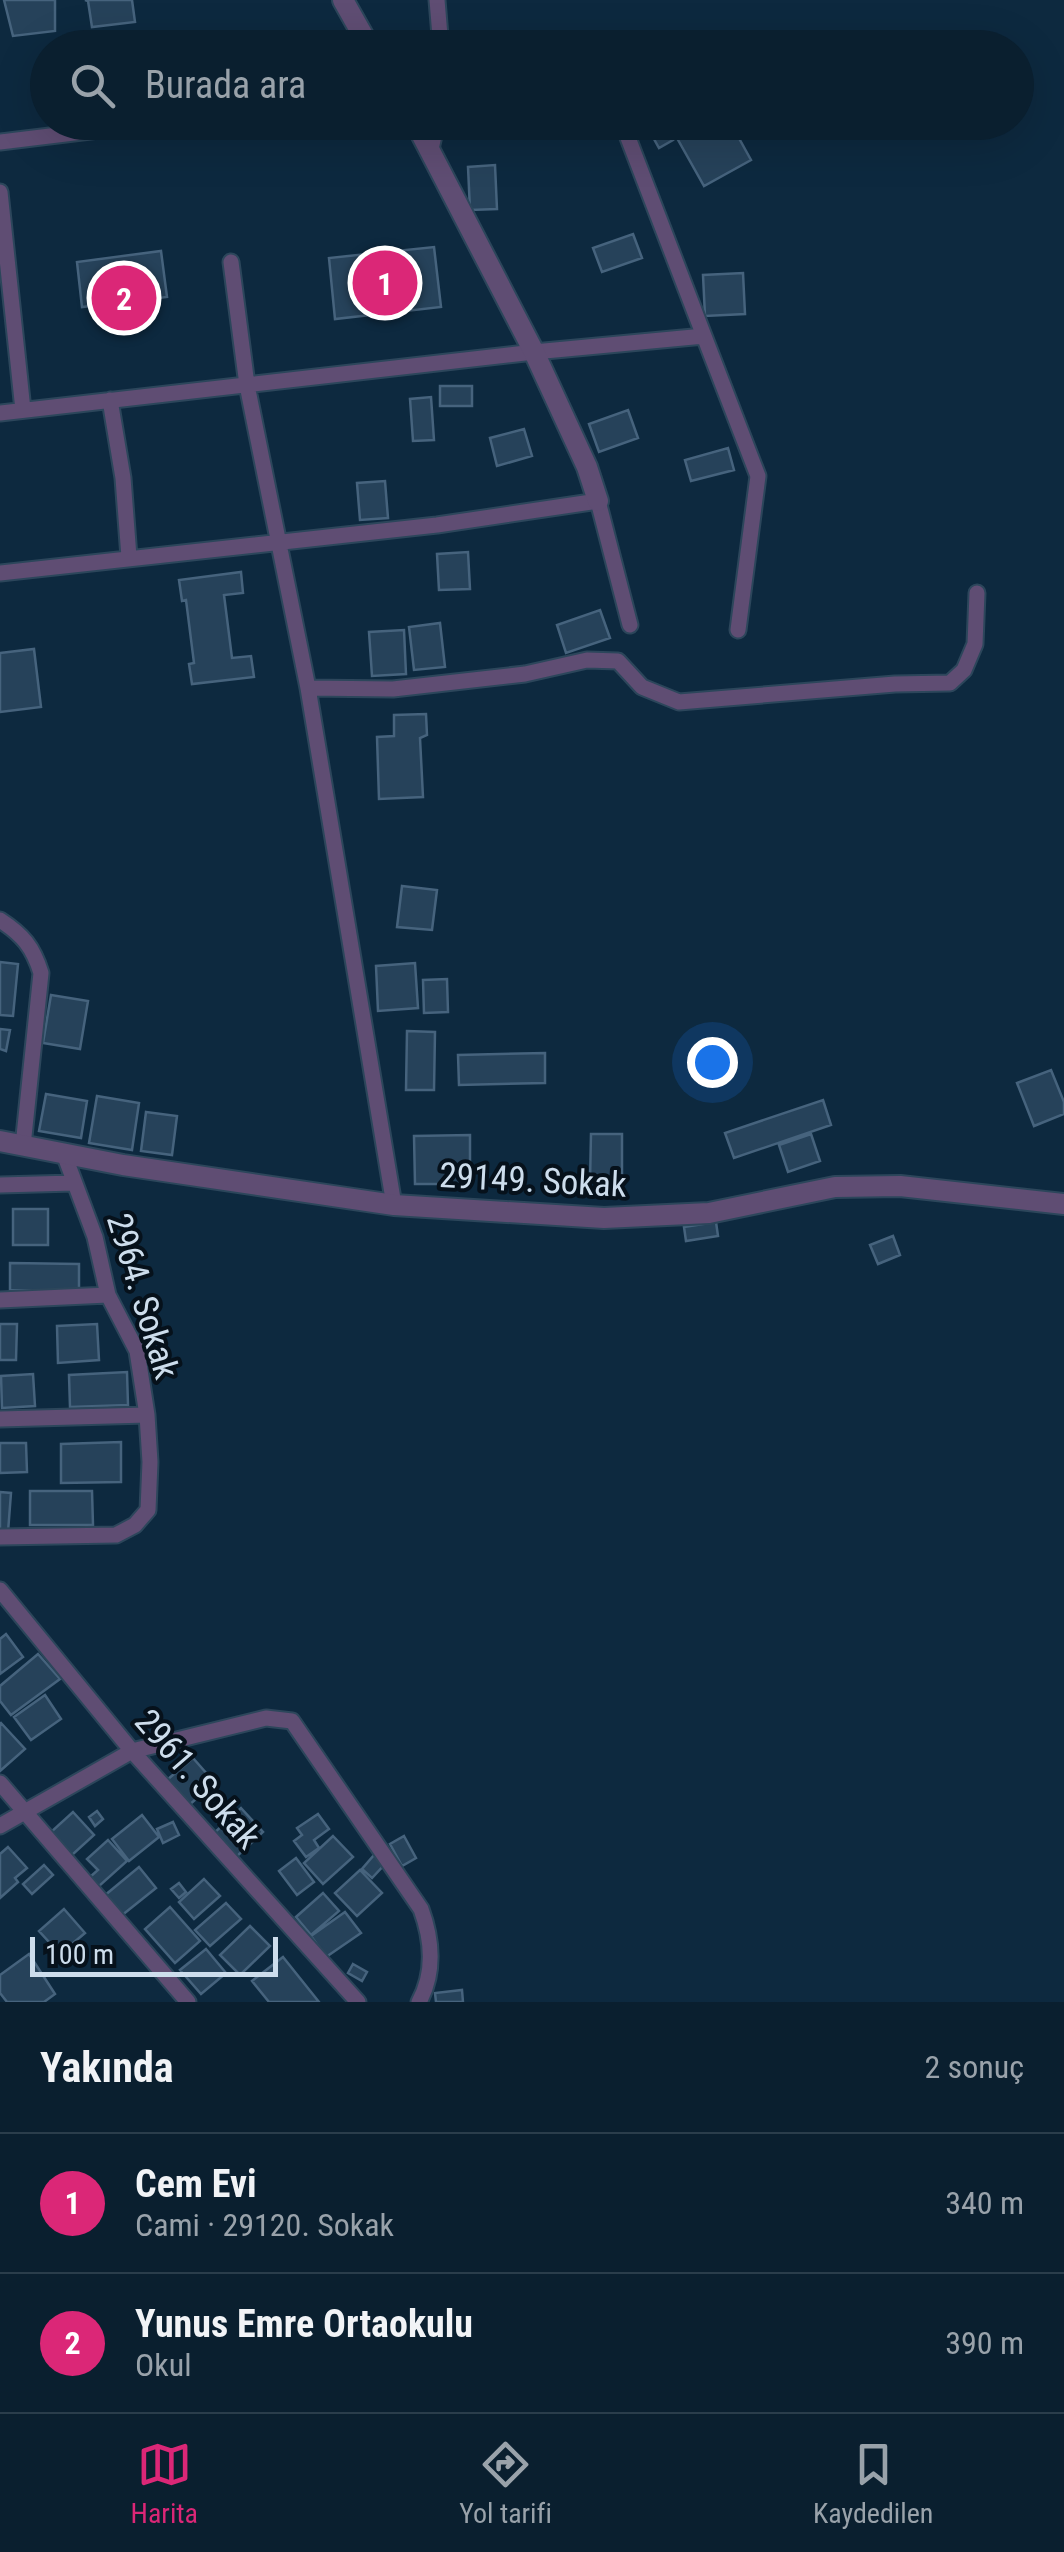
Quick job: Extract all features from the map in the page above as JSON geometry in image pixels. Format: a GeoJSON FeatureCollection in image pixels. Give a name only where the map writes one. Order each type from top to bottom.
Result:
{"type":"FeatureCollection","features":[{"type":"Feature","properties":{"kind":"street"},"geometry":{"type":"LineString","coordinates":[[343,0],[360,30]]}},
{"type":"Feature","properties":{"kind":"street"},"geometry":{"type":"LineString","coordinates":[[437,0],[440,30]]}},
{"type":"Feature","properties":{"kind":"street"},"geometry":{"type":"LineString","coordinates":[[0,142],[30,138]]}},
{"type":"Feature","properties":{"kind":"street"},"geometry":{"type":"LineString","coordinates":[[432,140],[431,150],[534,352],[587,467],[630,624]]}},
{"type":"Feature","properties":{"kind":"street"},"geometry":{"type":"LineString","coordinates":[[629,140],[758,476],[738,630]]}},
{"type":"Feature","properties":{"kind":"street"},"geometry":{"type":"LineString","coordinates":[[0,192],[24,410]]}},
{"type":"Feature","properties":{"kind":"street"},"geometry":{"type":"LineString","coordinates":[[231,262],[248,384],[308,688],[394,1204]]}},
{"type":"Feature","properties":{"kind":"street"},"geometry":{"type":"LineString","coordinates":[[0,412],[704,336]]}},
{"type":"Feature","properties":{"kind":"street"},"geometry":{"type":"LineString","coordinates":[[110,400],[123,478],[129,557]]}},
{"type":"Feature","properties":{"kind":"street"},"geometry":{"type":"LineString","coordinates":[[0,574],[129,557],[277,544],[598,501]]}},
{"type":"Feature","properties":{"kind":"street"},"geometry":{"type":"LineString","coordinates":[[308,688],[393,689],[525,674],[587,660],[618,661],[642,687],[679,702],[950,682],[964,670],[975,644],[977,593]]}},
{"type":"Feature","properties":{"kind":"street"},"geometry":{"type":"LineString","coordinates":[[0,920],[22,934],[34,951],[41,973],[23,1146]]}},
{"type":"Feature","properties":{"kind":"street","name":"29149. Sokak"},"geometry":{"type":"LineString","coordinates":[[0,1141],[228,1182],[394,1204],[604,1218],[651,1218],[742,1209],[834,1187],[900,1186],[1064,1204]]}},
{"type":"Feature","properties":{"kind":"street","name":"2964. Sokak"},"geometry":{"type":"LineString","coordinates":[[0,1537],[116,1535],[136,1525],[148,1510],[147,1415],[136,1351],[108,1295],[95,1237],[64,1154]]}},
{"type":"Feature","properties":{"kind":"street"},"geometry":{"type":"LineString","coordinates":[[0,1185],[74,1183]]}},
{"type":"Feature","properties":{"kind":"street"},"geometry":{"type":"LineString","coordinates":[[0,1300],[108,1295]]}},
{"type":"Feature","properties":{"kind":"street"},"geometry":{"type":"LineString","coordinates":[[0,1420],[147,1415]]}},
{"type":"Feature","properties":{"kind":"street","name":"2961. Sokak"},"geometry":{"type":"LineString","coordinates":[[0,1590],[132,1752],[358,2002]]}},
{"type":"Feature","properties":{"kind":"street"},"geometry":{"type":"LineString","coordinates":[[0,1826],[132,1752],[266,1718],[292,1721],[421,1909],[428,1929],[430,1970],[419,2002]]}},
{"type":"Feature","properties":{"kind":"street"},"geometry":{"type":"LineString","coordinates":[[0,1784],[188,2002]]}},
{"type":"Feature","properties":{"kind":"building"},"geometry":{"type":"Polygon","coordinates":[[[4,0],[55,0],[55,30],[30,30],[30,34],[13,36],[4,0]]]}},
{"type":"Feature","properties":{"kind":"building"},"geometry":{"type":"Polygon","coordinates":[[[85,0],[132,0],[135,22],[92,27],[85,0]]]}},
{"type":"Feature","properties":{"kind":"building"},"geometry":{"type":"Polygon","coordinates":[[[655,140],[673,140],[659,148],[655,140]]]}},
{"type":"Feature","properties":{"kind":"building"},"geometry":{"type":"Polygon","coordinates":[[[678,140],[740,140],[751,160],[704,186],[678,140]]]}},
{"type":"Feature","properties":{"kind":"building"},"geometry":{"type":"Polygon","coordinates":[[[495,165],[497,209],[470,210],[468,167],[495,165]]]}},
{"type":"Feature","properties":{"kind":"building"},"geometry":{"type":"Polygon","coordinates":[[[633,234],[642,258],[602,272],[593,248],[633,234]]]}},
{"type":"Feature","properties":{"kind":"building"},"geometry":{"type":"Polygon","coordinates":[[[434,247],[441,307],[335,319],[329,258],[434,247]]]}},
{"type":"Feature","properties":{"kind":"building"},"geometry":{"type":"Polygon","coordinates":[[[161,251],[167,297],[82,307],[77,262],[161,251]]]}},
{"type":"Feature","properties":{"kind":"building"},"geometry":{"type":"Polygon","coordinates":[[[743,273],[745,314],[705,316],[703,275],[743,273]]]}},
{"type":"Feature","properties":{"kind":"building"},"geometry":{"type":"Polygon","coordinates":[[[440,386],[472,386],[472,406],[440,406],[440,386]]]}},
{"type":"Feature","properties":{"kind":"building"},"geometry":{"type":"Polygon","coordinates":[[[431,397],[434,440],[413,441],[410,399],[431,397]]]}},
{"type":"Feature","properties":{"kind":"building"},"geometry":{"type":"Polygon","coordinates":[[[628,410],[638,438],[599,452],[589,424],[628,410]]]}},
{"type":"Feature","properties":{"kind":"building"},"geometry":{"type":"Polygon","coordinates":[[[524,429],[532,456],[497,466],[490,438],[524,429]]]}},
{"type":"Feature","properties":{"kind":"building"},"geometry":{"type":"Polygon","coordinates":[[[728,448],[734,470],[691,481],[685,460],[728,448]]]}},
{"type":"Feature","properties":{"kind":"building"},"geometry":{"type":"Polygon","coordinates":[[[385,481],[388,518],[360,520],[357,483],[385,481]]]}},
{"type":"Feature","properties":{"kind":"building"},"geometry":{"type":"Polygon","coordinates":[[[468,552],[470,589],[439,590],[437,554],[468,552]]]}},
{"type":"Feature","properties":{"kind":"building"},"geometry":{"type":"Polygon","coordinates":[[[241,572],[243,593],[224,595],[232,658],[251,656],[254,677],[192,684],[189,664],[194,663],[186,600],[182,601],[179,580],[241,572]]]}},
{"type":"Feature","properties":{"kind":"building"},"geometry":{"type":"Polygon","coordinates":[[[600,610],[610,638],[566,653],[557,625],[600,610]]]}},
{"type":"Feature","properties":{"kind":"building"},"geometry":{"type":"Polygon","coordinates":[[[440,623],[445,667],[414,670],[409,627],[440,623]]]}},
{"type":"Feature","properties":{"kind":"building"},"geometry":{"type":"Polygon","coordinates":[[[404,630],[406,674],[372,676],[369,632],[404,630]]]}},
{"type":"Feature","properties":{"kind":"building"},"geometry":{"type":"Polygon","coordinates":[[[34,649],[41,707],[0,712],[0,653],[34,649]]]}},
{"type":"Feature","properties":{"kind":"building"},"geometry":{"type":"Polygon","coordinates":[[[426,714],[427,735],[420,738],[423,797],[379,799],[377,737],[394,736],[394,715],[426,714]]]}},
{"type":"Feature","properties":{"kind":"building"},"geometry":{"type":"Polygon","coordinates":[[[402,886],[437,890],[432,930],[397,927],[402,886]]]}},
{"type":"Feature","properties":{"kind":"building"},"geometry":{"type":"Polygon","coordinates":[[[0,962],[18,964],[13,1016],[0,1015],[0,962]]]}},
{"type":"Feature","properties":{"kind":"building"},"geometry":{"type":"Polygon","coordinates":[[[415,963],[418,1008],[378,1011],[376,966],[415,963]]]}},
{"type":"Feature","properties":{"kind":"building"},"geometry":{"type":"Polygon","coordinates":[[[447,979],[448,1012],[424,1013],[423,980],[447,979]]]}},
{"type":"Feature","properties":{"kind":"building"},"geometry":{"type":"Polygon","coordinates":[[[51,995],[88,1001],[80,1049],[43,1043],[51,995]]]}},
{"type":"Feature","properties":{"kind":"building"},"geometry":{"type":"Polygon","coordinates":[[[0,1029],[10,1030],[6,1051],[0,1049],[0,1029]]]}},
{"type":"Feature","properties":{"kind":"building"},"geometry":{"type":"Polygon","coordinates":[[[407,1031],[435,1032],[434,1090],[406,1090],[407,1031]]]}},
{"type":"Feature","properties":{"kind":"building"},"geometry":{"type":"Polygon","coordinates":[[[545,1053],[545,1083],[459,1085],[458,1055],[545,1053]]]}},
{"type":"Feature","properties":{"kind":"building"},"geometry":{"type":"Polygon","coordinates":[[[1051,1070],[1064,1102],[1064,1114],[1034,1126],[1017,1083],[1051,1070]]]}},
{"type":"Feature","properties":{"kind":"building"},"geometry":{"type":"Polygon","coordinates":[[[46,1094],[87,1101],[81,1138],[39,1131],[46,1094]]]}},
{"type":"Feature","properties":{"kind":"building"},"geometry":{"type":"Polygon","coordinates":[[[97,1096],[139,1103],[132,1150],[89,1143],[97,1096]]]}},
{"type":"Feature","properties":{"kind":"building"},"geometry":{"type":"Polygon","coordinates":[[[823,1100],[831,1125],[734,1158],[725,1133],[823,1100]]]}},
{"type":"Feature","properties":{"kind":"building"},"geometry":{"type":"Polygon","coordinates":[[[146,1112],[177,1116],[172,1155],[141,1151],[146,1112]]]}},
{"type":"Feature","properties":{"kind":"building"},"geometry":{"type":"Polygon","coordinates":[[[591,1134],[622,1134],[622,1182],[590,1182],[591,1134]]]}},
{"type":"Feature","properties":{"kind":"building"},"geometry":{"type":"Polygon","coordinates":[[[811,1134],[820,1161],[788,1172],[779,1145],[811,1134]]]}},
{"type":"Feature","properties":{"kind":"building"},"geometry":{"type":"Polygon","coordinates":[[[470,1135],[470,1184],[415,1184],[414,1136],[470,1135]]]}},
{"type":"Feature","properties":{"kind":"building"},"geometry":{"type":"Polygon","coordinates":[[[13,1209],[48,1209],[48,1245],[13,1245],[13,1209]]]}},
{"type":"Feature","properties":{"kind":"building"},"geometry":{"type":"Polygon","coordinates":[[[716,1222],[718,1236],[686,1241],[684,1227],[716,1222]]]}},
{"type":"Feature","properties":{"kind":"building"},"geometry":{"type":"Polygon","coordinates":[[[893,1236],[900,1255],[878,1264],[870,1245],[893,1236]]]}},
{"type":"Feature","properties":{"kind":"building"},"geometry":{"type":"Polygon","coordinates":[[[10,1263],[79,1264],[79,1291],[10,1290],[10,1263]]]}},
{"type":"Feature","properties":{"kind":"building"},"geometry":{"type":"Polygon","coordinates":[[[0,1324],[17,1324],[16,1360],[0,1360],[0,1324]]]}},
{"type":"Feature","properties":{"kind":"building"},"geometry":{"type":"Polygon","coordinates":[[[97,1324],[99,1360],[58,1363],[57,1326],[97,1324]]]}},
{"type":"Feature","properties":{"kind":"building"},"geometry":{"type":"Polygon","coordinates":[[[127,1372],[128,1405],[70,1407],[69,1375],[127,1372]]]}},
{"type":"Feature","properties":{"kind":"building"},"geometry":{"type":"Polygon","coordinates":[[[33,1374],[35,1406],[2,1408],[1,1376],[33,1374]]]}},
{"type":"Feature","properties":{"kind":"building"},"geometry":{"type":"Polygon","coordinates":[[[121,1442],[121,1482],[61,1483],[61,1444],[121,1442]]]}},
{"type":"Feature","properties":{"kind":"building"},"geometry":{"type":"Polygon","coordinates":[[[0,1443],[26,1443],[27,1472],[0,1473],[0,1443]]]}},
{"type":"Feature","properties":{"kind":"building"},"geometry":{"type":"Polygon","coordinates":[[[30,1491],[92,1491],[93,1525],[30,1525],[30,1491]]]}},
{"type":"Feature","properties":{"kind":"building"},"geometry":{"type":"Polygon","coordinates":[[[0,1492],[11,1493],[8,1532],[0,1531],[0,1492]]]}},
{"type":"Feature","properties":{"kind":"building"},"geometry":{"type":"Polygon","coordinates":[[[6,1634],[23,1657],[0,1674],[0,1639],[6,1634]]]}},
{"type":"Feature","properties":{"kind":"building"},"geometry":{"type":"Polygon","coordinates":[[[38,1654],[60,1679],[11,1715],[0,1701],[0,1686],[38,1654]]]}},
{"type":"Feature","properties":{"kind":"building"},"geometry":{"type":"Polygon","coordinates":[[[45,1695],[61,1719],[31,1740],[14,1717],[45,1695]]]}},
{"type":"Feature","properties":{"kind":"building"},"geometry":{"type":"Polygon","coordinates":[[[0,1724],[25,1749],[0,1771],[0,1724]]]}},
{"type":"Feature","properties":{"kind":"building"},"geometry":{"type":"Polygon","coordinates":[[[193,1758],[215,1783],[189,1805],[167,1780],[193,1758]]]}},
{"type":"Feature","properties":{"kind":"building"},"geometry":{"type":"Polygon","coordinates":[[[241,1808],[263,1832],[235,1858],[213,1834],[241,1808]]]}},
{"type":"Feature","properties":{"kind":"building"},"geometry":{"type":"Polygon","coordinates":[[[97,1811],[103,1819],[95,1826],[89,1817],[97,1811]]]}},
{"type":"Feature","properties":{"kind":"building"},"geometry":{"type":"Polygon","coordinates":[[[73,1812],[94,1835],[72,1855],[51,1832],[73,1812]]]}},
{"type":"Feature","properties":{"kind":"building"},"geometry":{"type":"Polygon","coordinates":[[[318,1814],[329,1829],[314,1840],[319,1848],[306,1857],[294,1841],[302,1835],[297,1828],[318,1814]]]}},
{"type":"Feature","properties":{"kind":"building"},"geometry":{"type":"Polygon","coordinates":[[[142,1815],[159,1837],[129,1861],[112,1839],[142,1815]]]}},
{"type":"Feature","properties":{"kind":"building"},"geometry":{"type":"Polygon","coordinates":[[[173,1822],[179,1835],[163,1843],[157,1829],[173,1822]]]}},
{"type":"Feature","properties":{"kind":"building"},"geometry":{"type":"Polygon","coordinates":[[[333,1836],[353,1857],[323,1884],[304,1863],[333,1836]]]}},
{"type":"Feature","properties":{"kind":"building"},"geometry":{"type":"Polygon","coordinates":[[[404,1836],[416,1858],[402,1866],[390,1844],[404,1836]]]}},
{"type":"Feature","properties":{"kind":"building"},"geometry":{"type":"Polygon","coordinates":[[[108,1840],[127,1861],[98,1887],[90,1877],[98,1870],[87,1859],[108,1840]]]}},
{"type":"Feature","properties":{"kind":"building"},"geometry":{"type":"Polygon","coordinates":[[[8,1847],[27,1868],[0,1898],[0,1854],[8,1847]]]}},
{"type":"Feature","properties":{"kind":"building"},"geometry":{"type":"Polygon","coordinates":[[[374,1855],[385,1864],[372,1878],[362,1869],[374,1855]]]}},
{"type":"Feature","properties":{"kind":"building"},"geometry":{"type":"Polygon","coordinates":[[[296,1858],[314,1882],[297,1895],[279,1871],[296,1858]]]}},
{"type":"Feature","properties":{"kind":"building"},"geometry":{"type":"Polygon","coordinates":[[[44,1865],[53,1875],[32,1894],[23,1884],[44,1865]]]}},
{"type":"Feature","properties":{"kind":"building"},"geometry":{"type":"Polygon","coordinates":[[[139,1867],[156,1888],[121,1916],[104,1896],[139,1867]]]}},
{"type":"Feature","properties":{"kind":"building"},"geometry":{"type":"Polygon","coordinates":[[[360,1870],[382,1893],[357,1916],[335,1893],[360,1870]]]}},
{"type":"Feature","properties":{"kind":"building"},"geometry":{"type":"Polygon","coordinates":[[[204,1879],[220,1896],[194,1919],[179,1902],[204,1879]]]}},
{"type":"Feature","properties":{"kind":"building"},"geometry":{"type":"Polygon","coordinates":[[[179,1883],[186,1892],[179,1898],[171,1889],[179,1883]]]}},
{"type":"Feature","properties":{"kind":"building"},"geometry":{"type":"Polygon","coordinates":[[[323,1893],[339,1911],[311,1935],[296,1917],[323,1893]]]}},
{"type":"Feature","properties":{"kind":"building"},"geometry":{"type":"Polygon","coordinates":[[[226,1903],[241,1919],[210,1946],[195,1930],[226,1903]]]}},
{"type":"Feature","properties":{"kind":"building"},"geometry":{"type":"Polygon","coordinates":[[[170,1907],[200,1941],[175,1963],[145,1929],[170,1907]]]}},
{"type":"Feature","properties":{"kind":"building"},"geometry":{"type":"Polygon","coordinates":[[[64,1909],[85,1933],[60,1954],[39,1931],[64,1909]]]}},
{"type":"Feature","properties":{"kind":"building"},"geometry":{"type":"Polygon","coordinates":[[[345,1912],[361,1933],[326,1957],[311,1936],[345,1912]]]}},
{"type":"Feature","properties":{"kind":"building"},"geometry":{"type":"Polygon","coordinates":[[[250,1926],[270,1946],[240,1975],[220,1955],[250,1926]]]}},
{"type":"Feature","properties":{"kind":"building"},"geometry":{"type":"Polygon","coordinates":[[[206,1949],[226,1973],[201,1994],[180,1970],[206,1949]]]}},
{"type":"Feature","properties":{"kind":"building"},"geometry":{"type":"Polygon","coordinates":[[[29,1954],[55,1994],[44,2002],[7,2002],[0,1993],[0,1975],[29,1954]]]}},
{"type":"Feature","properties":{"kind":"building"},"geometry":{"type":"Polygon","coordinates":[[[283,1957],[319,2002],[269,2002],[252,1981],[283,1957]]]}},
{"type":"Feature","properties":{"kind":"building"},"geometry":{"type":"Polygon","coordinates":[[[353,1964],[367,1972],[362,1981],[348,1973],[353,1964]]]}},
{"type":"Feature","properties":{"kind":"building"},"geometry":{"type":"Polygon","coordinates":[[[462,1990],[463,2002],[436,2002],[435,1993],[462,1990]]]}},
{"type":"Feature","properties":{"kind":"place","name":"Cem Evi"},"geometry":{"type":"Point","coordinates":[385,283]}},
{"type":"Feature","properties":{"kind":"place","name":"Yunus Emre Ortaokulu"},"geometry":{"type":"Point","coordinates":[124,298]}}]}
